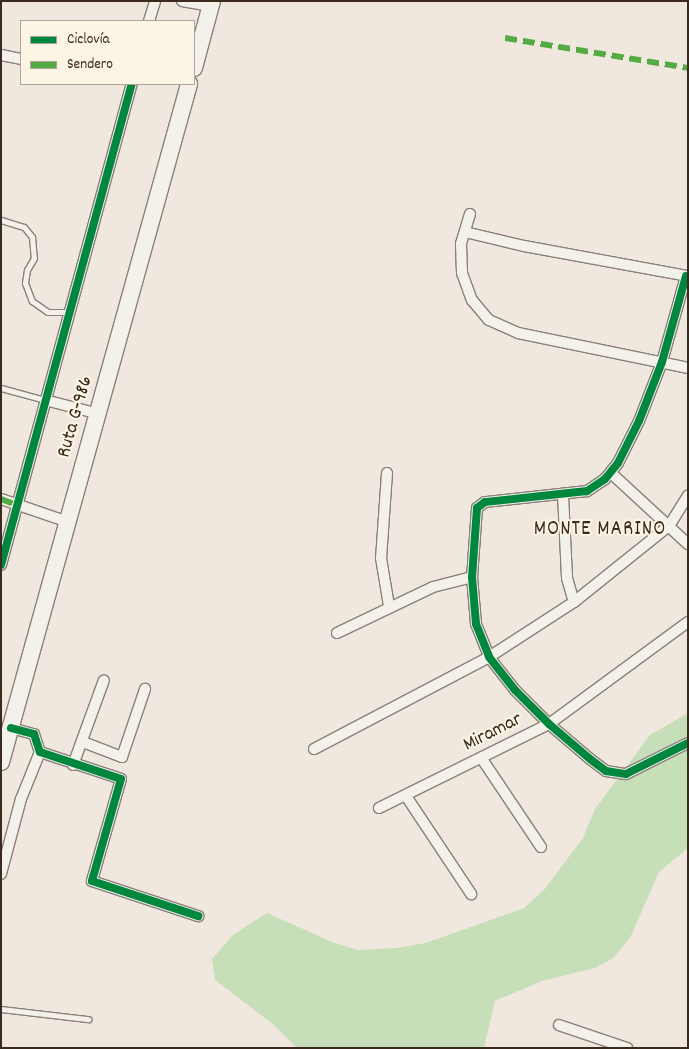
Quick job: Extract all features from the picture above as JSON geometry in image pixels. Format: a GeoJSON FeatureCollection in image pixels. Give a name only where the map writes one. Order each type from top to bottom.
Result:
{"type":"FeatureCollection","features":[{"type":"Feature","properties":{"kind":"main road"},"geometry":{"type":"LineString","coordinates":[[195,64],[211,4]]}},
{"type":"Feature","properties":{"kind":"main road","name":"Ruta G-986"},"geometry":{"type":"LineString","coordinates":[[1,762],[189,85]]}},
{"type":"Feature","properties":{"kind":"street"},"geometry":{"type":"LineString","coordinates":[[149,20],[155,1]]}},
{"type":"Feature","properties":{"kind":"street"},"geometry":{"type":"LineString","coordinates":[[182,1],[211,4]]}},
{"type":"Feature","properties":{"kind":"street"},"geometry":{"type":"LineString","coordinates":[[1,55],[20,59]]}},
{"type":"Feature","properties":{"kind":"street"},"geometry":{"type":"LineString","coordinates":[[1,565],[68,312],[132,85]]}},
{"type":"Feature","properties":{"kind":"street"},"geometry":{"type":"LineString","coordinates":[[470,214],[460,254],[464,284],[476,307],[493,323],[518,333],[688,368]]}},
{"type":"Feature","properties":{"kind":"street"},"geometry":{"type":"LineString","coordinates":[[465,232],[524,246],[687,276],[662,362],[632,437],[611,473],[600,484],[587,491],[485,502],[477,508],[472,577],[476,624],[489,657],[515,690],[549,724],[590,759],[613,774],[631,772],[688,743]]}},
{"type":"Feature","properties":{"kind":"street"},"geometry":{"type":"LineString","coordinates":[[45,400],[99,414]]}},
{"type":"Feature","properties":{"kind":"street"},"geometry":{"type":"LineString","coordinates":[[388,473],[380,558],[389,606]]}},
{"type":"Feature","properties":{"kind":"street"},"geometry":{"type":"LineString","coordinates":[[611,473],[688,544]]}},
{"type":"Feature","properties":{"kind":"street"},"geometry":{"type":"LineString","coordinates":[[563,495],[567,578],[574,602]]}},
{"type":"Feature","properties":{"kind":"street"},"geometry":{"type":"LineString","coordinates":[[314,749],[489,657],[574,602],[670,526],[688,495]]}},
{"type":"Feature","properties":{"kind":"street"},"geometry":{"type":"LineString","coordinates":[[1,499],[68,522]]}},
{"type":"Feature","properties":{"kind":"street"},"geometry":{"type":"LineString","coordinates":[[337,633],[389,606],[433,587],[472,577]]}},
{"type":"Feature","properties":{"kind":"street","name":"Miramar"},"geometry":{"type":"LineString","coordinates":[[379,808],[482,759],[549,724],[688,622]]}},
{"type":"Feature","properties":{"kind":"street"},"geometry":{"type":"LineString","coordinates":[[73,765],[83,742],[104,680]]}},
{"type":"Feature","properties":{"kind":"street"},"geometry":{"type":"LineString","coordinates":[[83,742],[122,757],[145,689]]}},
{"type":"Feature","properties":{"kind":"street"},"geometry":{"type":"LineString","coordinates":[[1,874],[20,799],[40,752],[34,734],[11,728]]}},
{"type":"Feature","properties":{"kind":"street"},"geometry":{"type":"LineString","coordinates":[[40,752],[73,765],[120,779],[92,881],[198,916]]}},
{"type":"Feature","properties":{"kind":"street"},"geometry":{"type":"LineString","coordinates":[[482,759],[541,847]]}},
{"type":"Feature","properties":{"kind":"street"},"geometry":{"type":"LineString","coordinates":[[406,796],[471,894]]}},
{"type":"Feature","properties":{"kind":"street"},"geometry":{"type":"LineString","coordinates":[[559,1025],[626,1048]]}},
{"type":"Feature","properties":{"kind":"lane"},"geometry":{"type":"LineString","coordinates":[[1,220],[24,227],[32,237],[34,258],[27,270],[25,282],[32,301],[48,312],[68,312]]}},
{"type":"Feature","properties":{"kind":"lane"},"geometry":{"type":"LineString","coordinates":[[1,388],[45,400]]}},
{"type":"Feature","properties":{"kind":"lane"},"geometry":{"type":"LineString","coordinates":[[1,1009],[88,1019]]}},
{"type":"Feature","properties":{"kind":"green space"},"geometry":{"type":"Polygon","coordinates":[[[688,713],[688,848],[659,872],[630,938],[612,959],[595,968],[542,981],[495,1001],[484,1048],[297,1048],[274,1025],[215,980],[212,959],[233,935],[267,913],[332,942],[357,950],[396,948],[426,943],[524,908],[544,890],[583,838],[595,809],[650,735],[688,713]]]}},
{"type":"Feature","properties":{"kind":"marked path"},"geometry":{"type":"LineString","coordinates":[[505,38],[688,68]]}},
{"type":"Feature","properties":{"kind":"marked path"},"geometry":{"type":"LineString","coordinates":[[1,499],[17,505]]}},
{"type":"Feature","properties":{"kind":"cycle path"},"geometry":{"type":"LineString","coordinates":[[1,565],[132,85]]}},
{"type":"Feature","properties":{"kind":"cycle path"},"geometry":{"type":"LineString","coordinates":[[686,276],[662,362],[639,421],[618,463],[605,479],[587,491],[485,502],[477,508],[472,577],[476,624],[489,657],[515,690],[549,724],[590,759],[606,771],[626,774],[688,743]]}},
{"type":"Feature","properties":{"kind":"cycle path"},"geometry":{"type":"LineString","coordinates":[[11,728],[34,734],[40,752],[121,779],[92,881],[198,916]]}},
{"type":"Feature","properties":{"kind":"district","name":"MONTE MARINO"},"geometry":{"type":"Point","coordinates":[600,530]}}]}
